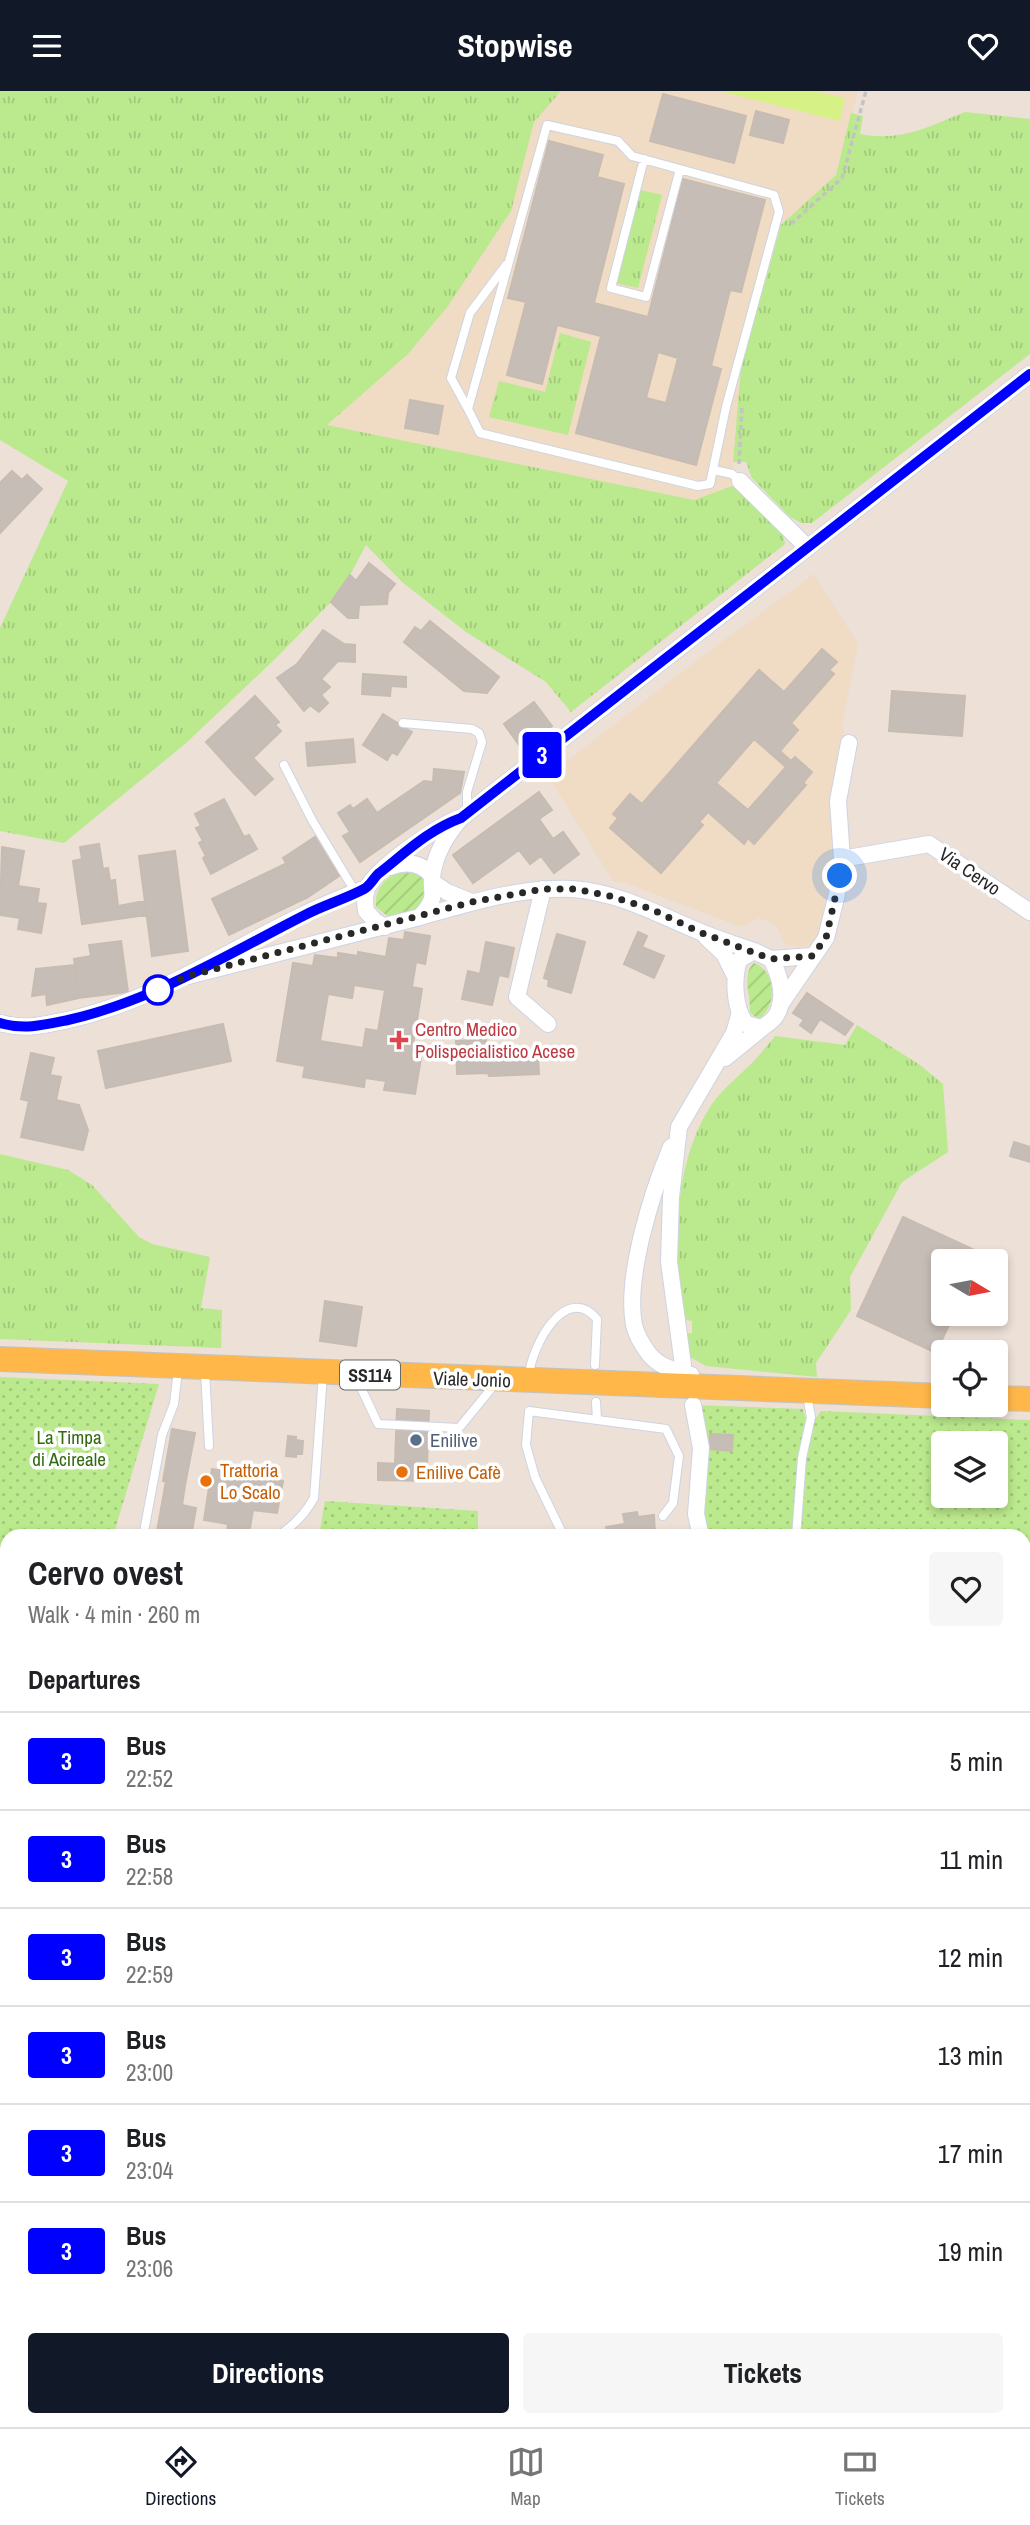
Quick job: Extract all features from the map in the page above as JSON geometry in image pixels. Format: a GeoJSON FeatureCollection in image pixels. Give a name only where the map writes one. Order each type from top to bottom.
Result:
{"type":"FeatureCollection","features":[{"type":"Feature","properties":{"kind":"main road","name":"Viale Jonio"},"geometry":{"type":"LineString","coordinates":[[0,1359],[931,1396]]}},
{"type":"Feature","properties":{"kind":"main road"},"geometry":{"type":"LineString","coordinates":[[1008,1398],[1030,1399]]}},
{"type":"Feature","properties":{"kind":"street"},"geometry":{"type":"LineString","coordinates":[[420,917],[429,907],[434,895],[433,879],[438,852],[464,815],[1030,374]]}},
{"type":"Feature","properties":{"kind":"street"},"geometry":{"type":"LineString","coordinates":[[740,481],[808,548]]}},
{"type":"Feature","properties":{"kind":"street"},"geometry":{"type":"LineString","coordinates":[[715,1067],[775,1018],[780,1005],[826,938],[842,859],[838,801],[849,743]]}},
{"type":"Feature","properties":{"kind":"street"},"geometry":{"type":"LineString","coordinates":[[0,1023],[26,1028],[95,1014],[188,976],[308,914],[361,890],[406,850],[441,825],[464,815]]}},
{"type":"Feature","properties":{"kind":"street","name":"Via Cervo"},"geometry":{"type":"LineString","coordinates":[[842,859],[929,844],[1030,912]]}},
{"type":"Feature","properties":{"kind":"street"},"geometry":{"type":"LineString","coordinates":[[387,868],[408,863],[418,865],[447,893],[472,902]]}},
{"type":"Feature","properties":{"kind":"street"},"geometry":{"type":"LineString","coordinates":[[188,976],[472,902],[543,889],[575,889],[610,896],[651,909],[702,933],[771,959],[812,956]]}},
{"type":"Feature","properties":{"kind":"street"},"geometry":{"type":"LineString","coordinates":[[543,889],[517,997],[548,1024]]}},
{"type":"Feature","properties":{"kind":"street"},"geometry":{"type":"LineString","coordinates":[[361,890],[366,911],[375,922],[385,926]]}},
{"type":"Feature","properties":{"kind":"street"},"geometry":{"type":"LineString","coordinates":[[702,933],[724,954],[734,974],[739,1016],[734,1033],[679,1127],[662,1167],[645,1222],[632,1299],[634,1328],[650,1355],[666,1368],[741,1390]]}},
{"type":"Feature","properties":{"kind":"street"},"geometry":{"type":"LineString","coordinates":[[734,974],[739,960],[754,951]]}},
{"type":"Feature","properties":{"kind":"street"},"geometry":{"type":"LineString","coordinates":[[771,959],[779,973],[780,1005]]}},
{"type":"Feature","properties":{"kind":"street"},"geometry":{"type":"LineString","coordinates":[[739,1016],[746,1024],[762,1028]]}},
{"type":"Feature","properties":{"kind":"street"},"geometry":{"type":"LineString","coordinates":[[679,1127],[671,1196],[669,1262],[683,1365]]}},
{"type":"Feature","properties":{"kind":"street"},"geometry":{"type":"LineString","coordinates":[[693,1405],[701,1448],[696,1514],[699,1529]]}},
{"type":"Feature","properties":{"kind":"lane"},"geometry":{"type":"LineString","coordinates":[[468,409],[510,259],[547,125],[618,141],[632,156],[774,195],[779,212],[726,407],[710,484],[698,486],[480,432],[451,378],[470,313],[510,259]]}},
{"type":"Feature","properties":{"kind":"lane"},"geometry":{"type":"LineString","coordinates":[[644,159],[611,288],[646,297],[680,169]]}},
{"type":"Feature","properties":{"kind":"lane"},"geometry":{"type":"LineString","coordinates":[[714,470],[732,474],[740,481]]}},
{"type":"Feature","properties":{"kind":"lane"},"geometry":{"type":"LineString","coordinates":[[404,723],[472,729],[479,733],[482,742],[467,792],[464,815]]}},
{"type":"Feature","properties":{"kind":"lane"},"geometry":{"type":"LineString","coordinates":[[284,765],[312,820],[361,890]]}},
{"type":"Feature","properties":{"kind":"lane"},"geometry":{"type":"LineString","coordinates":[[528,1381],[530,1359],[537,1343],[552,1320],[568,1311],[581,1308],[590,1311],[597,1319],[595,1365]]}},
{"type":"Feature","properties":{"kind":"lane"},"geometry":{"type":"LineString","coordinates":[[144,1529],[162,1434],[174,1404],[178,1367]]}},
{"type":"Feature","properties":{"kind":"lane"},"geometry":{"type":"LineString","coordinates":[[205,1368],[209,1446]]}},
{"type":"Feature","properties":{"kind":"lane"},"geometry":{"type":"LineString","coordinates":[[288,1529],[307,1510],[314,1498],[323,1373]]}},
{"type":"Feature","properties":{"kind":"lane"},"geometry":{"type":"LineString","coordinates":[[355,1374],[378,1425],[459,1427],[498,1380]]}},
{"type":"Feature","properties":{"kind":"lane"},"geometry":{"type":"LineString","coordinates":[[797,1529],[802,1458],[811,1417],[807,1392]]}},
{"type":"Feature","properties":{"kind":"lane"},"geometry":{"type":"LineString","coordinates":[[596,1402],[597,1420]]}},
{"type":"Feature","properties":{"kind":"lane"},"geometry":{"type":"LineString","coordinates":[[560,1529],[535,1477],[526,1445],[528,1411],[666,1429],[679,1456],[673,1503],[663,1516]]}},
{"type":"Feature","properties":{"kind":"path"},"geometry":{"type":"LineString","coordinates":[[785,230],[842,178],[866,91]]}},
{"type":"Feature","properties":{"kind":"path"},"geometry":{"type":"LineString","coordinates":[[740,481],[738,452],[743,397]]}},
{"type":"Feature","properties":{"kind":"shaded area"},"geometry":{"type":"Polygon","coordinates":[[[561,91],[858,91],[836,175],[781,226],[735,430],[732,486],[694,500],[326,425],[408,354],[448,306],[511,211],[534,122],[561,91]]]}},
{"type":"Feature","properties":{"kind":"shaded area"},"geometry":{"type":"Polygon","coordinates":[[[814,574],[858,644],[842,727],[844,733],[832,805],[833,885],[823,938],[800,948],[785,944],[776,925],[759,918],[741,927],[629,884],[613,881],[548,776],[692,664],[814,574]]]}},
{"type":"Feature","properties":{"kind":"green space"},"geometry":{"type":"Polygon","coordinates":[[[0,91],[561,91],[534,122],[511,211],[448,306],[408,354],[327,425],[694,500],[732,486],[782,530],[785,544],[571,712],[546,682],[466,632],[402,582],[366,545],[331,602],[274,660],[185,744],[64,843],[0,831],[0,628],[68,481],[0,440],[0,91]]]}},
{"type":"Feature","properties":{"kind":"green space"},"geometry":{"type":"Polygon","coordinates":[[[718,91],[814,91],[845,98],[840,121],[718,91]]]}},
{"type":"Feature","properties":{"kind":"green space"},"geometry":{"type":"Polygon","coordinates":[[[965,112],[1030,119],[1030,354],[812,523],[801,523],[790,517],[752,478],[746,462],[733,462],[741,368],[781,225],[836,175],[851,113],[863,116],[860,134],[889,136],[914,132],[965,112]]]}},
{"type":"Feature","properties":{"kind":"green space"},"geometry":{"type":"Polygon","coordinates":[[[641,190],[662,195],[638,288],[616,283],[641,190]]]}},
{"type":"Feature","properties":{"kind":"green space"},"geometry":{"type":"Polygon","coordinates":[[[560,333],[591,342],[568,435],[489,417],[499,381],[545,392],[560,333]]]}},
{"type":"Feature","properties":{"kind":"green space"},"geometry":{"type":"Polygon","coordinates":[[[408,871],[423,877],[427,894],[416,910],[389,917],[376,907],[377,893],[389,878],[408,871]]]}},
{"type":"Feature","properties":{"kind":"green space"},"geometry":{"type":"Polygon","coordinates":[[[754,963],[767,973],[772,988],[770,1005],[760,1018],[750,1012],[747,979],[754,963]]]}},
{"type":"Feature","properties":{"kind":"green space"},"geometry":{"type":"Polygon","coordinates":[[[857,1025],[920,1065],[943,1084],[948,1152],[902,1182],[850,1277],[851,1310],[816,1363],[817,1377],[706,1366],[688,1356],[682,1334],[692,1333],[692,1321],[679,1318],[679,1213],[687,1161],[695,1136],[717,1098],[775,1036],[845,1045],[857,1025]]]}},
{"type":"Feature","properties":{"kind":"green space"},"geometry":{"type":"Polygon","coordinates":[[[0,1154],[68,1170],[92,1185],[139,1237],[152,1244],[210,1257],[201,1308],[222,1310],[221,1348],[0,1339],[0,1154]]]}},
{"type":"Feature","properties":{"kind":"green space","name":"La Timpa di Acireale"},"geometry":{"type":"Polygon","coordinates":[[[0,1377],[159,1384],[115,1529],[0,1529],[0,1377]]]}},
{"type":"Feature","properties":{"kind":"green space","name":"La Timpa di Acireale"},"geometry":{"type":"Polygon","coordinates":[[[693,1405],[803,1409],[805,1417],[817,1417],[821,1411],[1030,1420],[1030,1529],[690,1529],[693,1405]]]}},
{"type":"Feature","properties":{"kind":"green space"},"geometry":{"type":"Polygon","coordinates":[[[325,1501],[478,1511],[478,1529],[320,1529],[325,1501]]]}},
{"type":"Feature","properties":{"kind":"building"},"geometry":{"type":"Polygon","coordinates":[[[663,94],[746,116],[734,163],[650,141],[663,94]]]}},
{"type":"Feature","properties":{"kind":"building"},"geometry":{"type":"Polygon","coordinates":[[[756,111],[789,120],[783,143],[750,135],[756,111]]]}},
{"type":"Feature","properties":{"kind":"building"},"geometry":{"type":"Polygon","coordinates":[[[549,141],[603,155],[597,177],[624,184],[594,303],[648,317],[683,179],[765,200],[741,292],[730,290],[711,366],[721,369],[696,465],[576,433],[601,336],[557,325],[542,384],[507,375],[526,302],[508,298],[549,141]],[[658,352],[646,398],[666,403],[678,358],[658,352]]]}},
{"type":"Feature","properties":{"kind":"building"},"geometry":{"type":"Polygon","coordinates":[[[410,400],[443,406],[438,434],[405,428],[410,400]]]}},
{"type":"Feature","properties":{"kind":"building"},"geometry":{"type":"Polygon","coordinates":[[[12,471],[22,480],[27,475],[42,489],[0,533],[0,483],[12,471]]]}},
{"type":"Feature","properties":{"kind":"building"},"geometry":{"type":"Polygon","coordinates":[[[369,563],[395,584],[388,593],[387,604],[359,605],[358,618],[348,618],[331,602],[350,575],[356,581],[369,563]]]}},
{"type":"Feature","properties":{"kind":"building"},"geometry":{"type":"Polygon","coordinates":[[[430,621],[499,677],[487,693],[464,691],[404,642],[415,627],[421,631],[430,621]]]}},
{"type":"Feature","properties":{"kind":"building"},"geometry":{"type":"Polygon","coordinates":[[[323,630],[344,644],[355,645],[355,662],[338,661],[321,679],[330,687],[321,695],[328,703],[319,712],[310,705],[304,711],[277,678],[297,664],[323,630]]]}},
{"type":"Feature","properties":{"kind":"building"},"geometry":{"type":"Polygon","coordinates":[[[822,649],[837,662],[829,670],[834,674],[791,723],[798,730],[780,751],[791,761],[795,757],[812,772],[803,783],[806,785],[754,844],[748,838],[744,844],[708,812],[699,822],[703,825],[661,873],[610,828],[618,818],[613,814],[630,794],[642,804],[759,670],[784,692],[822,649]],[[754,739],[716,783],[748,810],[786,767],[754,739]]]}},
{"type":"Feature","properties":{"kind":"building"},"geometry":{"type":"Polygon","coordinates":[[[363,674],[406,677],[406,687],[391,686],[390,696],[362,694],[363,674]]]}},
{"type":"Feature","properties":{"kind":"building"},"geometry":{"type":"Polygon","coordinates":[[[892,691],[965,696],[962,736],[889,731],[892,691]]]}},
{"type":"Feature","properties":{"kind":"building"},"geometry":{"type":"Polygon","coordinates":[[[255,696],[279,722],[275,725],[281,731],[253,758],[223,726],[255,696]]]}},
{"type":"Feature","properties":{"kind":"building"},"geometry":{"type":"Polygon","coordinates":[[[534,702],[552,726],[522,749],[504,724],[534,702]]]}},
{"type":"Feature","properties":{"kind":"building"},"geometry":{"type":"Polygon","coordinates":[[[383,714],[412,732],[397,755],[392,752],[387,760],[363,745],[383,714]]]}},
{"type":"Feature","properties":{"kind":"building"},"geometry":{"type":"Polygon","coordinates":[[[223,726],[253,758],[235,774],[206,742],[223,726]]]}},
{"type":"Feature","properties":{"kind":"building"},"geometry":{"type":"Polygon","coordinates":[[[353,739],[355,762],[308,766],[306,743],[353,739]]]}},
{"type":"Feature","properties":{"kind":"building"},"geometry":{"type":"Polygon","coordinates":[[[253,758],[273,779],[255,795],[235,774],[253,758]]]}},
{"type":"Feature","properties":{"kind":"building"},"geometry":{"type":"Polygon","coordinates":[[[434,769],[464,772],[460,793],[360,862],[343,836],[350,832],[338,813],[350,805],[353,809],[367,799],[377,813],[424,781],[433,782],[434,769]]]}},
{"type":"Feature","properties":{"kind":"building"},"geometry":{"type":"Polygon","coordinates":[[[539,792],[552,810],[539,819],[553,839],[563,832],[579,854],[554,873],[541,856],[530,864],[519,850],[473,883],[453,855],[539,792]]]}},
{"type":"Feature","properties":{"kind":"building"},"geometry":{"type":"Polygon","coordinates":[[[224,799],[244,837],[249,835],[257,849],[211,874],[199,843],[203,841],[196,828],[201,826],[195,814],[224,799]]]}},
{"type":"Feature","properties":{"kind":"building"},"geometry":{"type":"Polygon","coordinates":[[[315,837],[339,876],[308,897],[283,858],[315,837]]]}},
{"type":"Feature","properties":{"kind":"building"},"geometry":{"type":"Polygon","coordinates":[[[99,844],[103,869],[108,868],[110,881],[115,880],[118,906],[145,901],[147,915],[82,924],[73,861],[82,859],[80,847],[99,844]]]}},
{"type":"Feature","properties":{"kind":"building"},"geometry":{"type":"Polygon","coordinates":[[[2,847],[24,851],[18,886],[39,889],[37,903],[46,904],[41,933],[18,929],[20,918],[0,915],[2,847]]]}},
{"type":"Feature","properties":{"kind":"building"},"geometry":{"type":"Polygon","coordinates":[[[175,851],[188,951],[152,956],[139,856],[175,851]]]}},
{"type":"Feature","properties":{"kind":"building"},"geometry":{"type":"Polygon","coordinates":[[[287,863],[308,897],[229,935],[212,899],[287,863]]]}},
{"type":"Feature","properties":{"kind":"building"},"geometry":{"type":"Polygon","coordinates":[[[405,932],[430,936],[425,964],[416,962],[412,987],[422,989],[411,1057],[421,1058],[415,1094],[384,1090],[386,1081],[365,1078],[364,1087],[303,1077],[305,1066],[277,1061],[293,963],[313,966],[315,955],[338,958],[338,953],[358,956],[358,952],[386,957],[389,938],[404,940],[405,932]],[[354,985],[352,998],[328,994],[320,1041],[363,1048],[366,1029],[378,1031],[385,990],[354,985]]]}},
{"type":"Feature","properties":{"kind":"building"},"geometry":{"type":"Polygon","coordinates":[[[638,932],[647,936],[642,947],[664,956],[654,978],[624,964],[638,932]]]}},
{"type":"Feature","properties":{"kind":"building"},"geometry":{"type":"Polygon","coordinates":[[[557,934],[585,942],[571,993],[548,986],[549,980],[544,978],[557,934]]]}},
{"type":"Feature","properties":{"kind":"building"},"geometry":{"type":"Polygon","coordinates":[[[121,941],[128,992],[79,998],[74,959],[91,956],[89,945],[121,941]]]}},
{"type":"Feature","properties":{"kind":"building"},"geometry":{"type":"Polygon","coordinates":[[[486,942],[514,948],[508,977],[499,975],[492,1005],[462,999],[468,971],[480,974],[486,942]]]}},
{"type":"Feature","properties":{"kind":"building"},"geometry":{"type":"Polygon","coordinates":[[[75,965],[79,998],[47,1005],[46,994],[32,996],[36,969],[75,965]]]}},
{"type":"Feature","properties":{"kind":"building"},"geometry":{"type":"Polygon","coordinates":[[[807,993],[853,1024],[845,1035],[820,1019],[811,1033],[800,1025],[804,1020],[793,1013],[807,993]]]}},
{"type":"Feature","properties":{"kind":"building"},"geometry":{"type":"Polygon","coordinates":[[[223,1024],[231,1061],[106,1088],[98,1051],[223,1024]]]}},
{"type":"Feature","properties":{"kind":"building"},"geometry":{"type":"Polygon","coordinates":[[[486,1039],[486,1049],[518,1047],[519,1056],[538,1055],[539,1074],[457,1074],[456,1041],[486,1039]]]}},
{"type":"Feature","properties":{"kind":"building"},"geometry":{"type":"Polygon","coordinates":[[[31,1053],[54,1058],[50,1075],[61,1077],[56,1100],[79,1105],[88,1130],[83,1150],[21,1137],[29,1101],[21,1099],[31,1053]]]}},
{"type":"Feature","properties":{"kind":"building"},"geometry":{"type":"Polygon","coordinates":[[[1014,1142],[1030,1147],[1030,1162],[1010,1156],[1014,1142]]]}},
{"type":"Feature","properties":{"kind":"building"},"geometry":{"type":"Polygon","coordinates":[[[903,1217],[972,1249],[931,1249],[931,1327],[948,1327],[942,1340],[931,1340],[931,1351],[857,1316],[903,1217]]]}},
{"type":"Feature","properties":{"kind":"building"},"geometry":{"type":"Polygon","coordinates":[[[325,1301],[362,1307],[356,1346],[320,1341],[325,1301]]]}},
{"type":"Feature","properties":{"kind":"building"},"geometry":{"type":"Polygon","coordinates":[[[397,1409],[429,1411],[427,1465],[395,1464],[397,1409]]]}},
{"type":"Feature","properties":{"kind":"building"},"geometry":{"type":"Polygon","coordinates":[[[172,1429],[195,1433],[185,1485],[163,1481],[172,1429]]]}},
{"type":"Feature","properties":{"kind":"building"},"geometry":{"type":"Polygon","coordinates":[[[710,1434],[733,1435],[732,1451],[709,1449],[710,1434]]]}},
{"type":"Feature","properties":{"kind":"building"},"geometry":{"type":"Polygon","coordinates":[[[288,1436],[303,1441],[302,1454],[296,1454],[296,1457],[286,1456],[288,1436]]]}},
{"type":"Feature","properties":{"kind":"building","name":"Enilive Cafè"},"geometry":{"type":"Polygon","coordinates":[[[378,1463],[427,1465],[427,1481],[378,1480],[378,1463]]]}},
{"type":"Feature","properties":{"kind":"building"},"geometry":{"type":"Polygon","coordinates":[[[212,1469],[283,1481],[277,1513],[253,1510],[250,1529],[227,1529],[228,1524],[204,1520],[212,1469]]]}},
{"type":"Feature","properties":{"kind":"building"},"geometry":{"type":"Polygon","coordinates":[[[166,1481],[185,1485],[182,1505],[196,1508],[192,1529],[157,1529],[166,1481]]]}},
{"type":"Feature","properties":{"kind":"building"},"geometry":{"type":"Polygon","coordinates":[[[637,1512],[638,1517],[654,1515],[655,1529],[606,1529],[625,1524],[623,1514],[637,1512]]]}},
{"type":"Feature","properties":{"kind":"bus line","name":"3"},"geometry":{"type":"LineString","coordinates":[[0,1023],[26,1028],[95,1014],[163,988],[308,914],[367,888],[375,877],[406,850],[441,825],[461,818],[1030,374]]}},
{"type":"Feature","properties":{"kind":"place","name":"Centro Medico Polispecialistico Acese"},"geometry":{"type":"Point","coordinates":[399,1040]}},
{"type":"Feature","properties":{"kind":"place","name":"Enilive"},"geometry":{"type":"Point","coordinates":[416,1440]}},
{"type":"Feature","properties":{"kind":"place","name":"Enilive Cafè"},"geometry":{"type":"Point","coordinates":[402,1472]}},
{"type":"Feature","properties":{"kind":"place","name":"Trattoria Lo Scalo"},"geometry":{"type":"Point","coordinates":[206,1481]}},
{"type":"Feature","properties":{"kind":"route"},"geometry":{"type":"LineString","coordinates":[[158,990],[188,976],[472,902],[543,889],[575,889],[610,896],[651,909],[702,933],[771,959],[812,956],[826,938],[840,876]]}}]}
